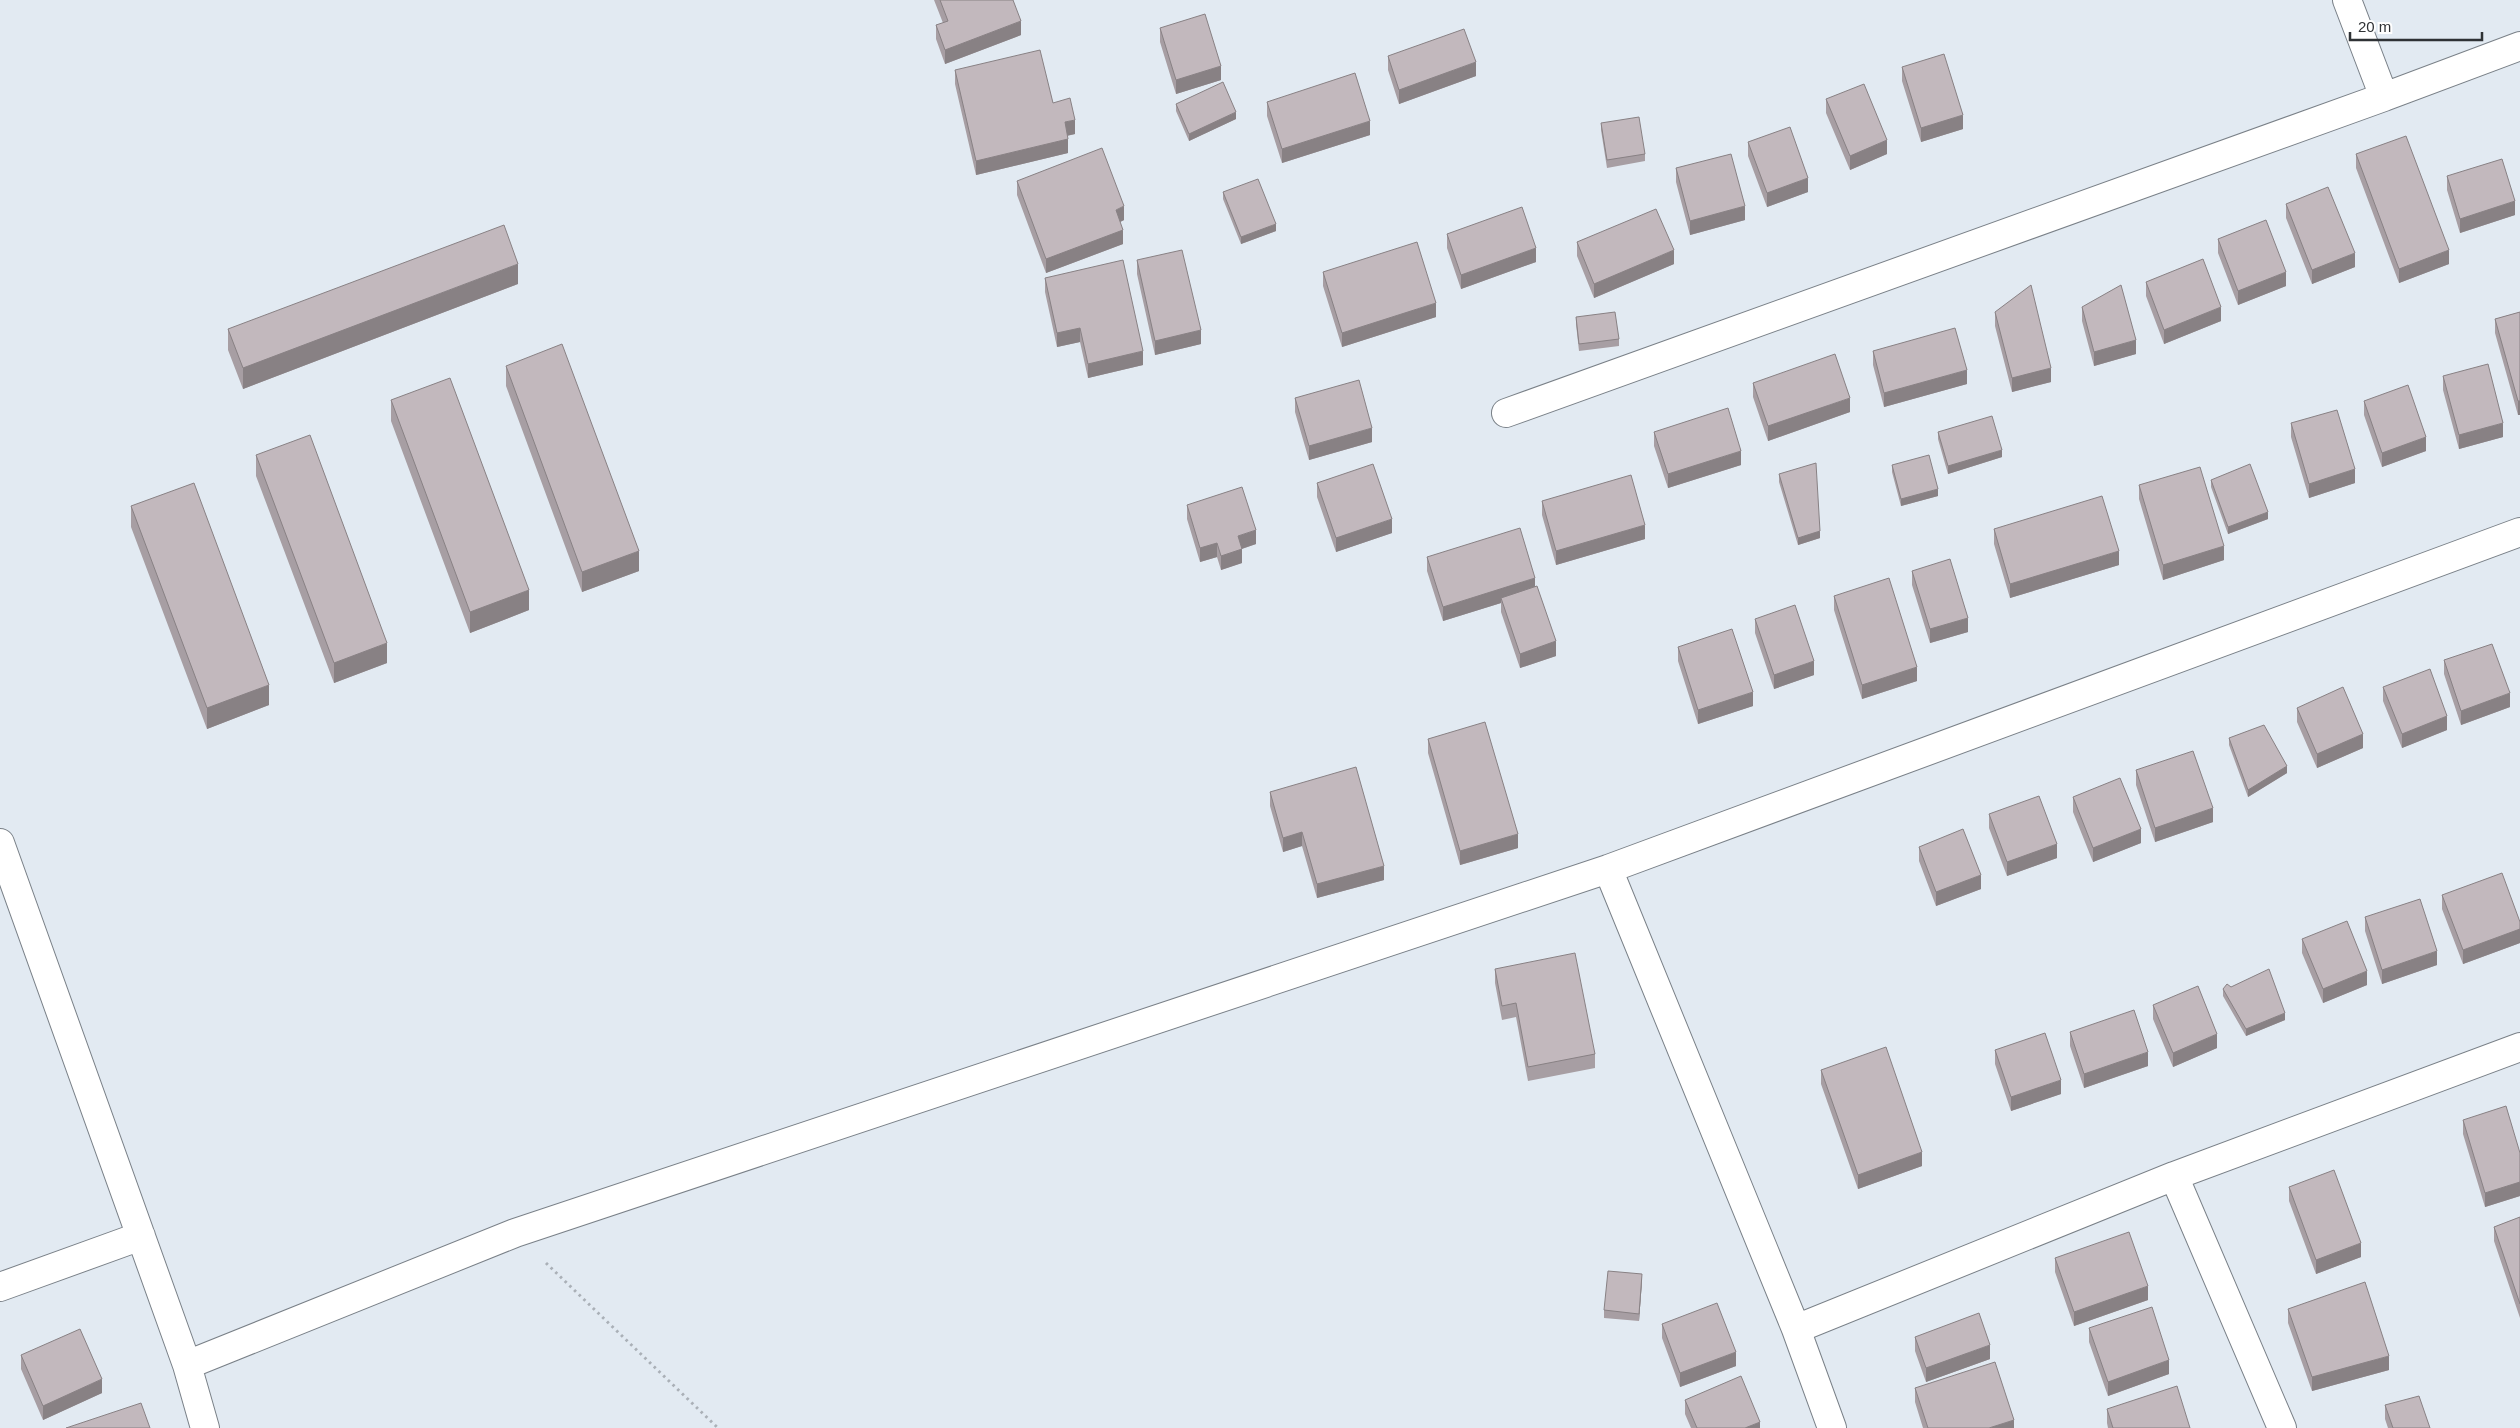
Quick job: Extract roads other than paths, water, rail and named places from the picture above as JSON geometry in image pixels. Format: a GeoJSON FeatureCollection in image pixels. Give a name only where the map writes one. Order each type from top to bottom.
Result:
{"type":"FeatureCollection","features":[{"type":"Feature","properties":{"kind":"street"},"geometry":{"type":"LineString","coordinates":[[2347,0],[2384,97]]}},
{"type":"Feature","properties":{"kind":"street"},"geometry":{"type":"LineString","coordinates":[[1506,413],[2384,97],[2520,46]]}},
{"type":"Feature","properties":{"kind":"street"},"geometry":{"type":"LineString","coordinates":[[187,1365],[515,1233],[1608,869],[2520,532]]}},
{"type":"Feature","properties":{"kind":"street"},"geometry":{"type":"LineString","coordinates":[[0,843],[187,1365],[206,1428]]}},
{"type":"Feature","properties":{"kind":"street"},"geometry":{"type":"LineString","coordinates":[[1608,869],[1796,1329],[1832,1428]]}},
{"type":"Feature","properties":{"kind":"street"},"geometry":{"type":"LineString","coordinates":[[1796,1329],[2174,1176],[2520,1047]]}},
{"type":"Feature","properties":{"kind":"street"},"geometry":{"type":"LineString","coordinates":[[2174,1176],[2282,1428]]}},
{"type":"Feature","properties":{"kind":"street"},"geometry":{"type":"LineString","coordinates":[[0,1286],[141,1236]]}}]}
